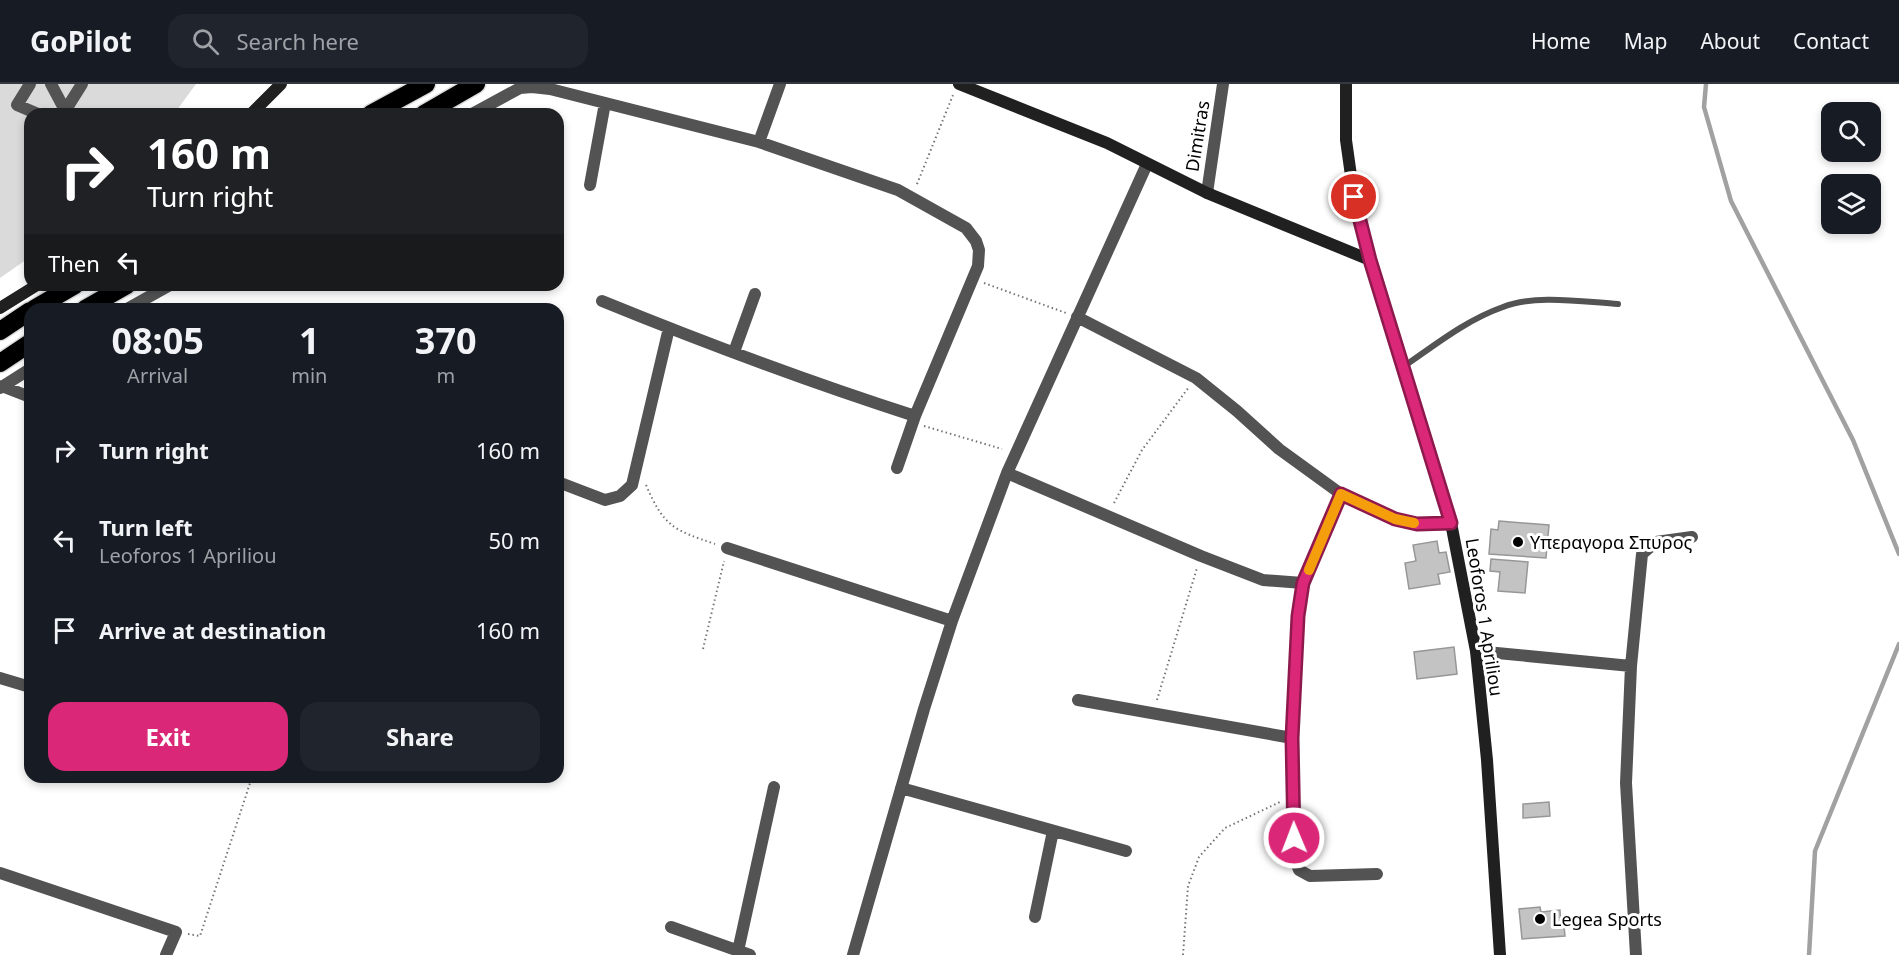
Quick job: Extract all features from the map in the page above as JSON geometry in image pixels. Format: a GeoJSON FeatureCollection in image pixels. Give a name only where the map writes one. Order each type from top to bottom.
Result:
{"type":"FeatureCollection","features":[{"type":"Feature","properties":{"kind":"highway"},"geometry":{"type":"LineString","coordinates":[[382,108],[426,84]]}},
{"type":"Feature","properties":{"kind":"highway"},"geometry":{"type":"LineString","coordinates":[[434,108],[476,84]]}},
{"type":"Feature","properties":{"kind":"highway"},"geometry":{"type":"LineString","coordinates":[[44,303],[65,291]]}},
{"type":"Feature","properties":{"kind":"highway"},"geometry":{"type":"LineString","coordinates":[[96,303],[116,291]]}},
{"type":"Feature","properties":{"kind":"highway"},"geometry":{"type":"LineString","coordinates":[[0,331],[24,315]]}},
{"type":"Feature","properties":{"kind":"highway"},"geometry":{"type":"LineString","coordinates":[[0,363],[24,347]]}},
{"type":"Feature","properties":{"kind":"main road"},"geometry":{"type":"LineString","coordinates":[[257,108],[281,84]]}},
{"type":"Feature","properties":{"kind":"main road","name":"Leoforos 1 Apriliou"},"geometry":{"type":"LineString","coordinates":[[1346,84],[1346,140],[1354,197],[1370,260],[1451,523],[1476,651],[1487,760],[1500,955]]}},
{"type":"Feature","properties":{"kind":"main road"},"geometry":{"type":"LineString","coordinates":[[956,89],[1107,143],[1207,193],[1370,260]]}},
{"type":"Feature","properties":{"kind":"main road"},"geometry":{"type":"LineString","coordinates":[[0,308],[27,291]]}},
{"type":"Feature","properties":{"kind":"street"},"geometry":{"type":"LineString","coordinates":[[24,108],[17,105],[30,84]]}},
{"type":"Feature","properties":{"kind":"street"},"geometry":{"type":"LineString","coordinates":[[51,84],[64,108]]}},
{"type":"Feature","properties":{"kind":"street"},"geometry":{"type":"LineString","coordinates":[[68,108],[82,84]]}},
{"type":"Feature","properties":{"kind":"street"},"geometry":{"type":"LineString","coordinates":[[759,142],[780,84]]}},
{"type":"Feature","properties":{"kind":"street","name":"Dimitras"},"geometry":{"type":"LineString","coordinates":[[1207,193],[1223,84]]}},
{"type":"Feature","properties":{"kind":"street"},"geometry":{"type":"LineString","coordinates":[[483,108],[520,88],[550,89],[759,142],[897,189],[966,228],[976,241],[979,250],[978,266],[914,419],[897,468]]}},
{"type":"Feature","properties":{"kind":"street"},"geometry":{"type":"LineString","coordinates":[[590,185],[605,103]]}},
{"type":"Feature","properties":{"kind":"street"},"geometry":{"type":"LineString","coordinates":[[853,955],[952,621],[1006,473],[1147,164]]}},
{"type":"Feature","properties":{"kind":"street"},"geometry":{"type":"LineString","coordinates":[[138,303],[160,291]]}},
{"type":"Feature","properties":{"kind":"street"},"geometry":{"type":"LineString","coordinates":[[734,352],[755,294]]}},
{"type":"Feature","properties":{"kind":"street"},"geometry":{"type":"LineString","coordinates":[[602,301],[914,419]]}},
{"type":"Feature","properties":{"kind":"street"},"geometry":{"type":"LineString","coordinates":[[1077,317],[1196,378],[1279,449],[1341,494],[1395,519],[1417,524],[1451,523]]}},
{"type":"Feature","properties":{"kind":"street"},"geometry":{"type":"LineString","coordinates":[[564,484],[605,500],[620,496],[632,485],[669,328]]}},
{"type":"Feature","properties":{"kind":"street"},"geometry":{"type":"LineString","coordinates":[[1,387],[24,373]]}},
{"type":"Feature","properties":{"kind":"street"},"geometry":{"type":"LineString","coordinates":[[1,387],[24,395]]}},
{"type":"Feature","properties":{"kind":"street"},"geometry":{"type":"LineString","coordinates":[[1006,473],[1263,580],[1303,583]]}},
{"type":"Feature","properties":{"kind":"street"},"geometry":{"type":"LineString","coordinates":[[1341,494],[1303,583],[1298,616],[1292,738],[1295,859],[1299,870],[1310,876],[1377,874]]}},
{"type":"Feature","properties":{"kind":"street"},"geometry":{"type":"LineString","coordinates":[[1636,955],[1626,783],[1631,666],[1642,554],[1656,542],[1692,537]]}},
{"type":"Feature","properties":{"kind":"street"},"geometry":{"type":"LineString","coordinates":[[727,548],[952,621]]}},
{"type":"Feature","properties":{"kind":"street"},"geometry":{"type":"LineString","coordinates":[[1476,651],[1631,666]]}},
{"type":"Feature","properties":{"kind":"street"},"geometry":{"type":"LineString","coordinates":[[0,678],[24,685]]}},
{"type":"Feature","properties":{"kind":"street"},"geometry":{"type":"LineString","coordinates":[[1078,699],[1292,738]]}},
{"type":"Feature","properties":{"kind":"street"},"geometry":{"type":"LineString","coordinates":[[671,927],[744,953],[774,787]]}},
{"type":"Feature","properties":{"kind":"street"},"geometry":{"type":"LineString","coordinates":[[901,788],[1126,851]]}},
{"type":"Feature","properties":{"kind":"street"},"geometry":{"type":"LineString","coordinates":[[1035,917],[1053,831]]}},
{"type":"Feature","properties":{"kind":"street"},"geometry":{"type":"LineString","coordinates":[[0,873],[176,932],[166,955]]}},
{"type":"Feature","properties":{"kind":"lane"},"geometry":{"type":"LineString","coordinates":[[1403,367],[1457,329],[1504,306],[1539,300],[1618,304]]}},
{"type":"Feature","properties":{"kind":"path"},"geometry":{"type":"LineString","coordinates":[[912,197],[956,89]]}},
{"type":"Feature","properties":{"kind":"path"},"geometry":{"type":"LineString","coordinates":[[972,279],[1077,317]]}},
{"type":"Feature","properties":{"kind":"path"},"geometry":{"type":"LineString","coordinates":[[1107,516],[1142,450],[1196,378]]}},
{"type":"Feature","properties":{"kind":"path"},"geometry":{"type":"LineString","coordinates":[[914,419],[1015,453]]}},
{"type":"Feature","properties":{"kind":"path"},"geometry":{"type":"LineString","coordinates":[[637,466],[660,514],[671,526],[680,532],[727,548],[703,649]]}},
{"type":"Feature","properties":{"kind":"path"},"geometry":{"type":"LineString","coordinates":[[1153,714],[1201,556]]}},
{"type":"Feature","properties":{"kind":"path"},"geometry":{"type":"LineString","coordinates":[[176,932],[200,936],[250,783]]}},
{"type":"Feature","properties":{"kind":"path"},"geometry":{"type":"LineString","coordinates":[[1183,955],[1188,886],[1199,857],[1225,828],[1293,796]]}},
{"type":"Feature","properties":{"kind":"shaded area"},"geometry":{"type":"Polygon","coordinates":[[[0,84],[196,84],[178,108],[24,108],[24,261],[0,278],[0,84]]]}},
{"type":"Feature","properties":{"kind":"building","name":"Υπεραγορα Σπυρος"},"geometry":{"type":"Polygon","coordinates":[[[1499,521],[1549,525],[1546,558],[1489,554],[1491,529],[1498,530],[1499,521]]]}},
{"type":"Feature","properties":{"kind":"building"},"geometry":{"type":"Polygon","coordinates":[[[1437,541],[1439,553],[1446,552],[1450,572],[1438,574],[1440,584],[1409,589],[1405,563],[1416,561],[1413,545],[1437,541]]]}},
{"type":"Feature","properties":{"kind":"building"},"geometry":{"type":"Polygon","coordinates":[[[1491,559],[1528,562],[1525,593],[1498,591],[1500,572],[1490,571],[1491,559]]]}},
{"type":"Feature","properties":{"kind":"building"},"geometry":{"type":"Polygon","coordinates":[[[1454,647],[1457,674],[1417,679],[1414,652],[1454,647]]]}},
{"type":"Feature","properties":{"kind":"building"},"geometry":{"type":"Polygon","coordinates":[[[1549,802],[1550,816],[1523,818],[1523,804],[1549,802]]]}},
{"type":"Feature","properties":{"kind":"building","name":"Legea Sports"},"geometry":{"type":"Polygon","coordinates":[[[1540,907],[1541,912],[1560,910],[1561,926],[1564,926],[1565,936],[1522,939],[1519,909],[1540,907]]]}},
{"type":"Feature","properties":{"kind":"waterway"},"geometry":{"type":"LineString","coordinates":[[1706,84],[1704,107],[1731,201],[1853,440],[1899,554]]}},
{"type":"Feature","properties":{"kind":"waterway"},"geometry":{"type":"LineString","coordinates":[[1809,955],[1815,851],[1899,644]]}},
{"type":"Feature","properties":{"kind":"slow traffic"},"geometry":{"type":"LineString","coordinates":[[1309,570],[1341,494],[1395,519],[1414,523]]}},
{"type":"Feature","properties":{"kind":"place","name":"Υπεραγορα Σπυρος"},"geometry":{"type":"Point","coordinates":[1518,542]}},
{"type":"Feature","properties":{"kind":"place","name":"Legea Sports"},"geometry":{"type":"Point","coordinates":[1540,919]}},
{"type":"Feature","properties":{"kind":"route"},"geometry":{"type":"LineString","coordinates":[[1294,838],[1292,738],[1298,616],[1303,583],[1341,494],[1395,519],[1417,524],[1451,523],[1370,260],[1354,197]]}}]}
